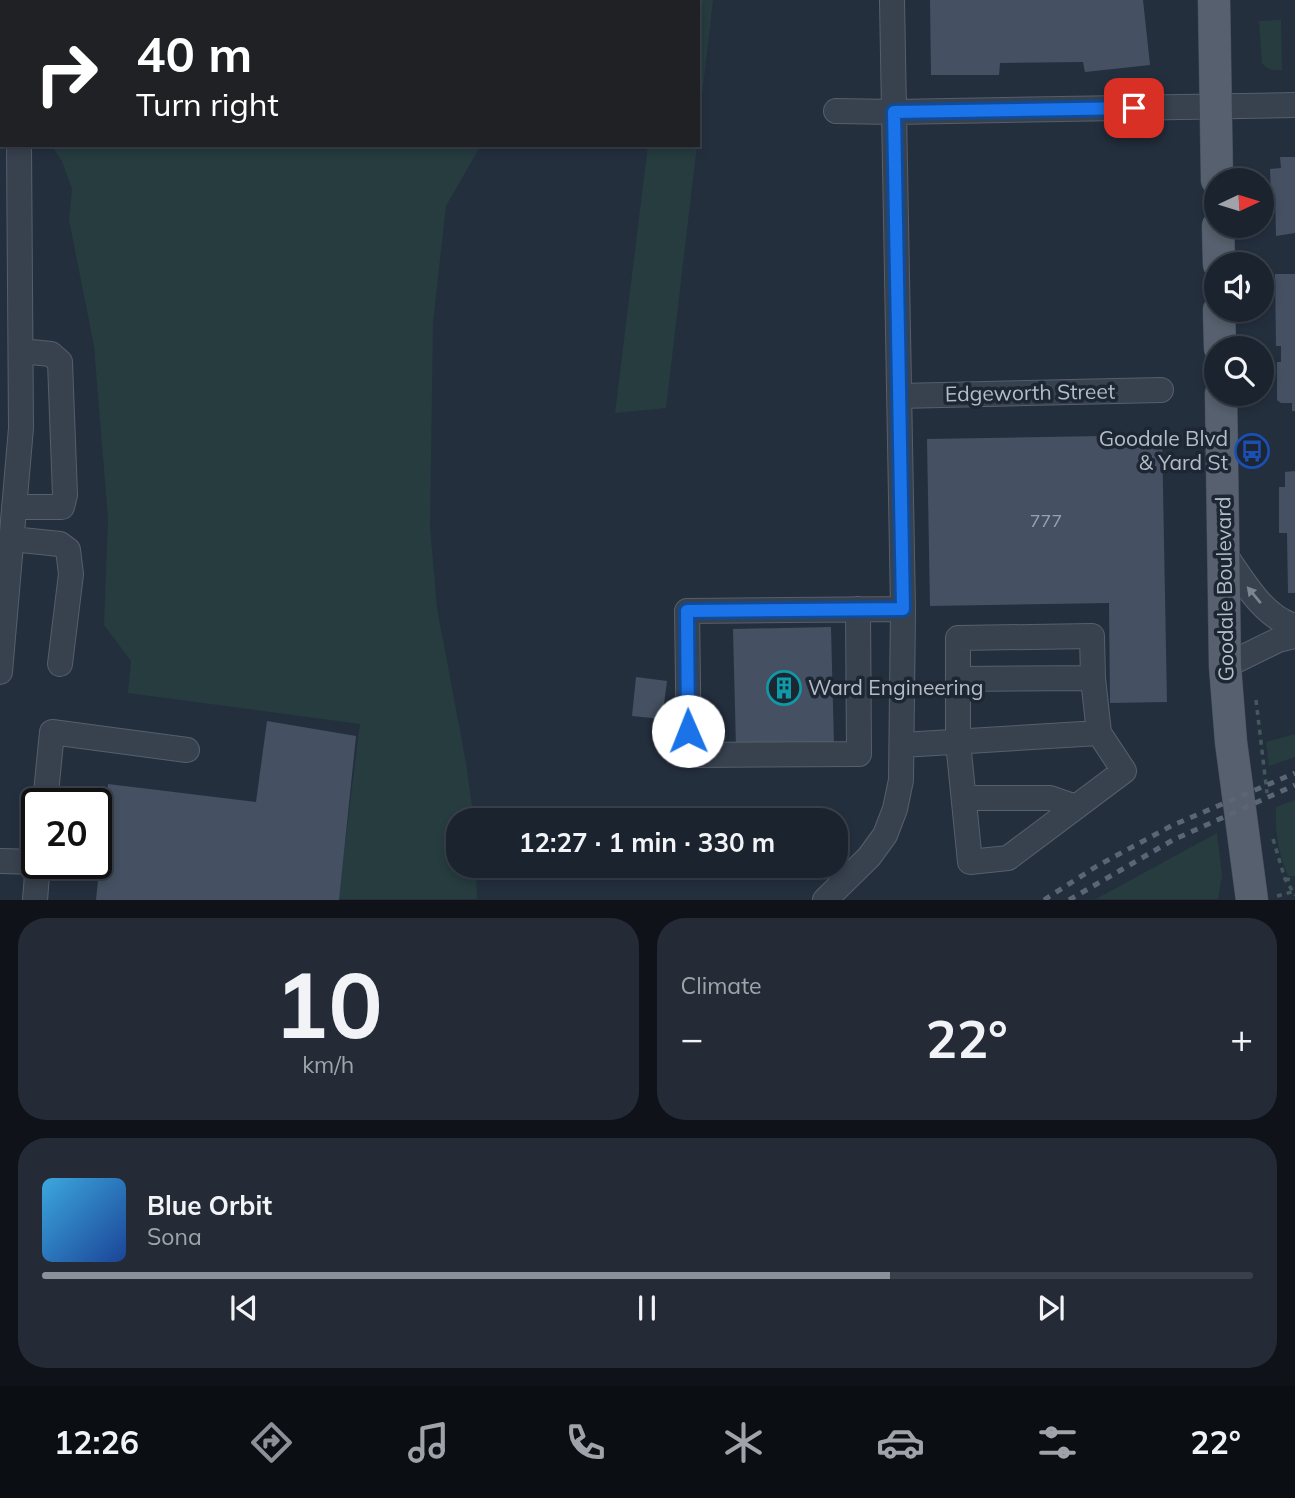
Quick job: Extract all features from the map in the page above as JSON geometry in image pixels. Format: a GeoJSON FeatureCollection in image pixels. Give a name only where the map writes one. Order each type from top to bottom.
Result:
{"type":"FeatureCollection","features":[{"type":"Feature","properties":{"kind":"main road"},"geometry":{"type":"LineString","coordinates":[[1214,0],[1217,168]]}},
{"type":"Feature","properties":{"kind":"main road","name":"Goodale Boulevard"},"geometry":{"type":"LineString","coordinates":[[1221,406],[1225,666],[1231,742],[1252,900]]}},
{"type":"Feature","properties":{"kind":"street"},"geometry":{"type":"LineString","coordinates":[[825,900],[869,857],[885,835],[895,809],[901,780],[903,609],[892,0]]}},
{"type":"Feature","properties":{"kind":"street"},"geometry":{"type":"LineString","coordinates":[[835,111],[1295,105]]}},
{"type":"Feature","properties":{"kind":"street"},"geometry":{"type":"LineString","coordinates":[[0,672],[21,428],[19,147]]}},
{"type":"Feature","properties":{"kind":"street"},"geometry":{"type":"LineString","coordinates":[[14,507],[62,507],[65,495],[60,362],[51,354],[21,351]]}},
{"type":"Feature","properties":{"kind":"street","name":"Edgeworth Street"},"geometry":{"type":"LineString","coordinates":[[899,396],[1161,390]]}},
{"type":"Feature","properties":{"kind":"street"},"geometry":{"type":"LineString","coordinates":[[0,411],[21,428]]}},
{"type":"Feature","properties":{"kind":"street"},"geometry":{"type":"LineString","coordinates":[[12,539],[60,544],[68,550],[71,573],[60,664]]}},
{"type":"Feature","properties":{"kind":"street"},"geometry":{"type":"LineString","coordinates":[[1223,552],[1269,611],[1286,624],[1295,626]]}},
{"type":"Feature","properties":{"kind":"street"},"geometry":{"type":"LineString","coordinates":[[858,609],[859,754],[689,755],[687,611],[858,609],[903,609]]}},
{"type":"Feature","properties":{"kind":"street"},"geometry":{"type":"LineString","coordinates":[[1092,636],[1093,678],[1099,733],[1124,771],[1008,858],[970,862],[958,741],[958,638],[1092,636]]}},
{"type":"Feature","properties":{"kind":"street"},"geometry":{"type":"LineString","coordinates":[[1225,666],[1278,640],[1295,636]]}},
{"type":"Feature","properties":{"kind":"street"},"geometry":{"type":"LineString","coordinates":[[958,678],[1093,678]]}},
{"type":"Feature","properties":{"kind":"street"},"geometry":{"type":"LineString","coordinates":[[46,788],[52,732],[187,750]]}},
{"type":"Feature","properties":{"kind":"street"},"geometry":{"type":"LineString","coordinates":[[902,745],[1099,733]]}},
{"type":"Feature","properties":{"kind":"street"},"geometry":{"type":"LineString","coordinates":[[964,798],[1050,799],[1076,807]]}},
{"type":"Feature","properties":{"kind":"street"},"geometry":{"type":"LineString","coordinates":[[0,861],[21,862]]}},
{"type":"Feature","properties":{"kind":"street"},"geometry":{"type":"LineString","coordinates":[[35,900],[37,879]]}},
{"type":"Feature","properties":{"kind":"path"},"geometry":{"type":"LineString","coordinates":[[1256,700],[1267,802]]}},
{"type":"Feature","properties":{"kind":"path"},"geometry":{"type":"LineString","coordinates":[[1272,835],[1276,856],[1295,895]]}},
{"type":"Feature","properties":{"kind":"path"},"geometry":{"type":"LineString","coordinates":[[1285,879],[1295,880]]}},
{"type":"Feature","properties":{"kind":"green space"},"geometry":{"type":"Polygon","coordinates":[[[700,0],[713,0],[700,114],[700,0]]]}},
{"type":"Feature","properties":{"kind":"green space"},"geometry":{"type":"Polygon","coordinates":[[[1281,20],[1282,70],[1273,70],[1262,63],[1259,21],[1281,20]]]}},
{"type":"Feature","properties":{"kind":"green space"},"geometry":{"type":"Polygon","coordinates":[[[52,147],[480,147],[446,206],[433,322],[430,527],[437,608],[472,808],[446,808],[446,878],[476,878],[477,899],[338,899],[360,724],[128,693],[131,661],[104,625],[108,519],[94,346],[69,220],[72,189],[62,161],[52,147]]]}},
{"type":"Feature","properties":{"kind":"green space"},"geometry":{"type":"Polygon","coordinates":[[[648,147],[697,147],[666,408],[615,413],[648,147]]]}},
{"type":"Feature","properties":{"kind":"green space"},"geometry":{"type":"Polygon","coordinates":[[[1295,734],[1295,757],[1269,766],[1266,742],[1295,734]]]}},
{"type":"Feature","properties":{"kind":"green space"},"geometry":{"type":"Polygon","coordinates":[[[1295,800],[1295,876],[1288,876],[1278,842],[1276,807],[1295,800]]]}},
{"type":"Feature","properties":{"kind":"green space"},"geometry":{"type":"Polygon","coordinates":[[[1217,833],[1222,875],[1218,899],[1096,899],[1217,833]]]}},
{"type":"Feature","properties":{"kind":"building"},"geometry":{"type":"Polygon","coordinates":[[[930,0],[1143,0],[1150,65],[1085,72],[1083,62],[1000,63],[999,75],[931,75],[930,0]]]}},
{"type":"Feature","properties":{"kind":"building"},"geometry":{"type":"Polygon","coordinates":[[[1280,157],[1295,157],[1295,233],[1276,236],[1274,169],[1281,168],[1280,157]]]}},
{"type":"Feature","properties":{"kind":"building"},"geometry":{"type":"Polygon","coordinates":[[[1275,274],[1295,274],[1295,411],[1292,411],[1292,403],[1281,403],[1277,400],[1277,362],[1281,362],[1281,346],[1276,346],[1275,274]]]}},
{"type":"Feature","properties":{"kind":"building"},"geometry":{"type":"Polygon","coordinates":[[[1162,435],[1167,702],[1110,703],[1109,603],[930,606],[927,439],[1162,435]]]}},
{"type":"Feature","properties":{"kind":"building"},"geometry":{"type":"Polygon","coordinates":[[[1295,471],[1295,593],[1288,593],[1287,533],[1279,533],[1279,487],[1285,487],[1285,472],[1295,471]]]}},
{"type":"Feature","properties":{"kind":"building","name":"Ward Engineering"},"geometry":{"type":"Polygon","coordinates":[[[831,627],[834,746],[736,748],[733,629],[831,627]]]}},
{"type":"Feature","properties":{"kind":"building"},"geometry":{"type":"Polygon","coordinates":[[[636,677],[667,681],[662,719],[632,716],[636,677]]]}},
{"type":"Feature","properties":{"kind":"building"},"geometry":{"type":"Polygon","coordinates":[[[267,721],[356,736],[339,900],[96,900],[98,879],[112,879],[112,788],[108,788],[108,784],[256,802],[267,721]]]}},
{"type":"Feature","properties":{"kind":"railway"},"geometry":{"type":"LineString","coordinates":[[1044,900],[1097,866],[1171,826],[1295,773]]}},
{"type":"Feature","properties":{"kind":"railway"},"geometry":{"type":"LineString","coordinates":[[1069,900],[1173,840],[1295,785]]}},
{"type":"Feature","properties":{"kind":"place","name":"Goodale Blvd & Yard St"},"geometry":{"type":"Point","coordinates":[1252,451]}},
{"type":"Feature","properties":{"kind":"place","name":"Ward Engineering"},"geometry":{"type":"Point","coordinates":[784,688]}},
{"type":"Feature","properties":{"kind":"route"},"geometry":{"type":"LineString","coordinates":[[688,731],[687,611],[903,609],[894,112],[1134,108]]}}]}
